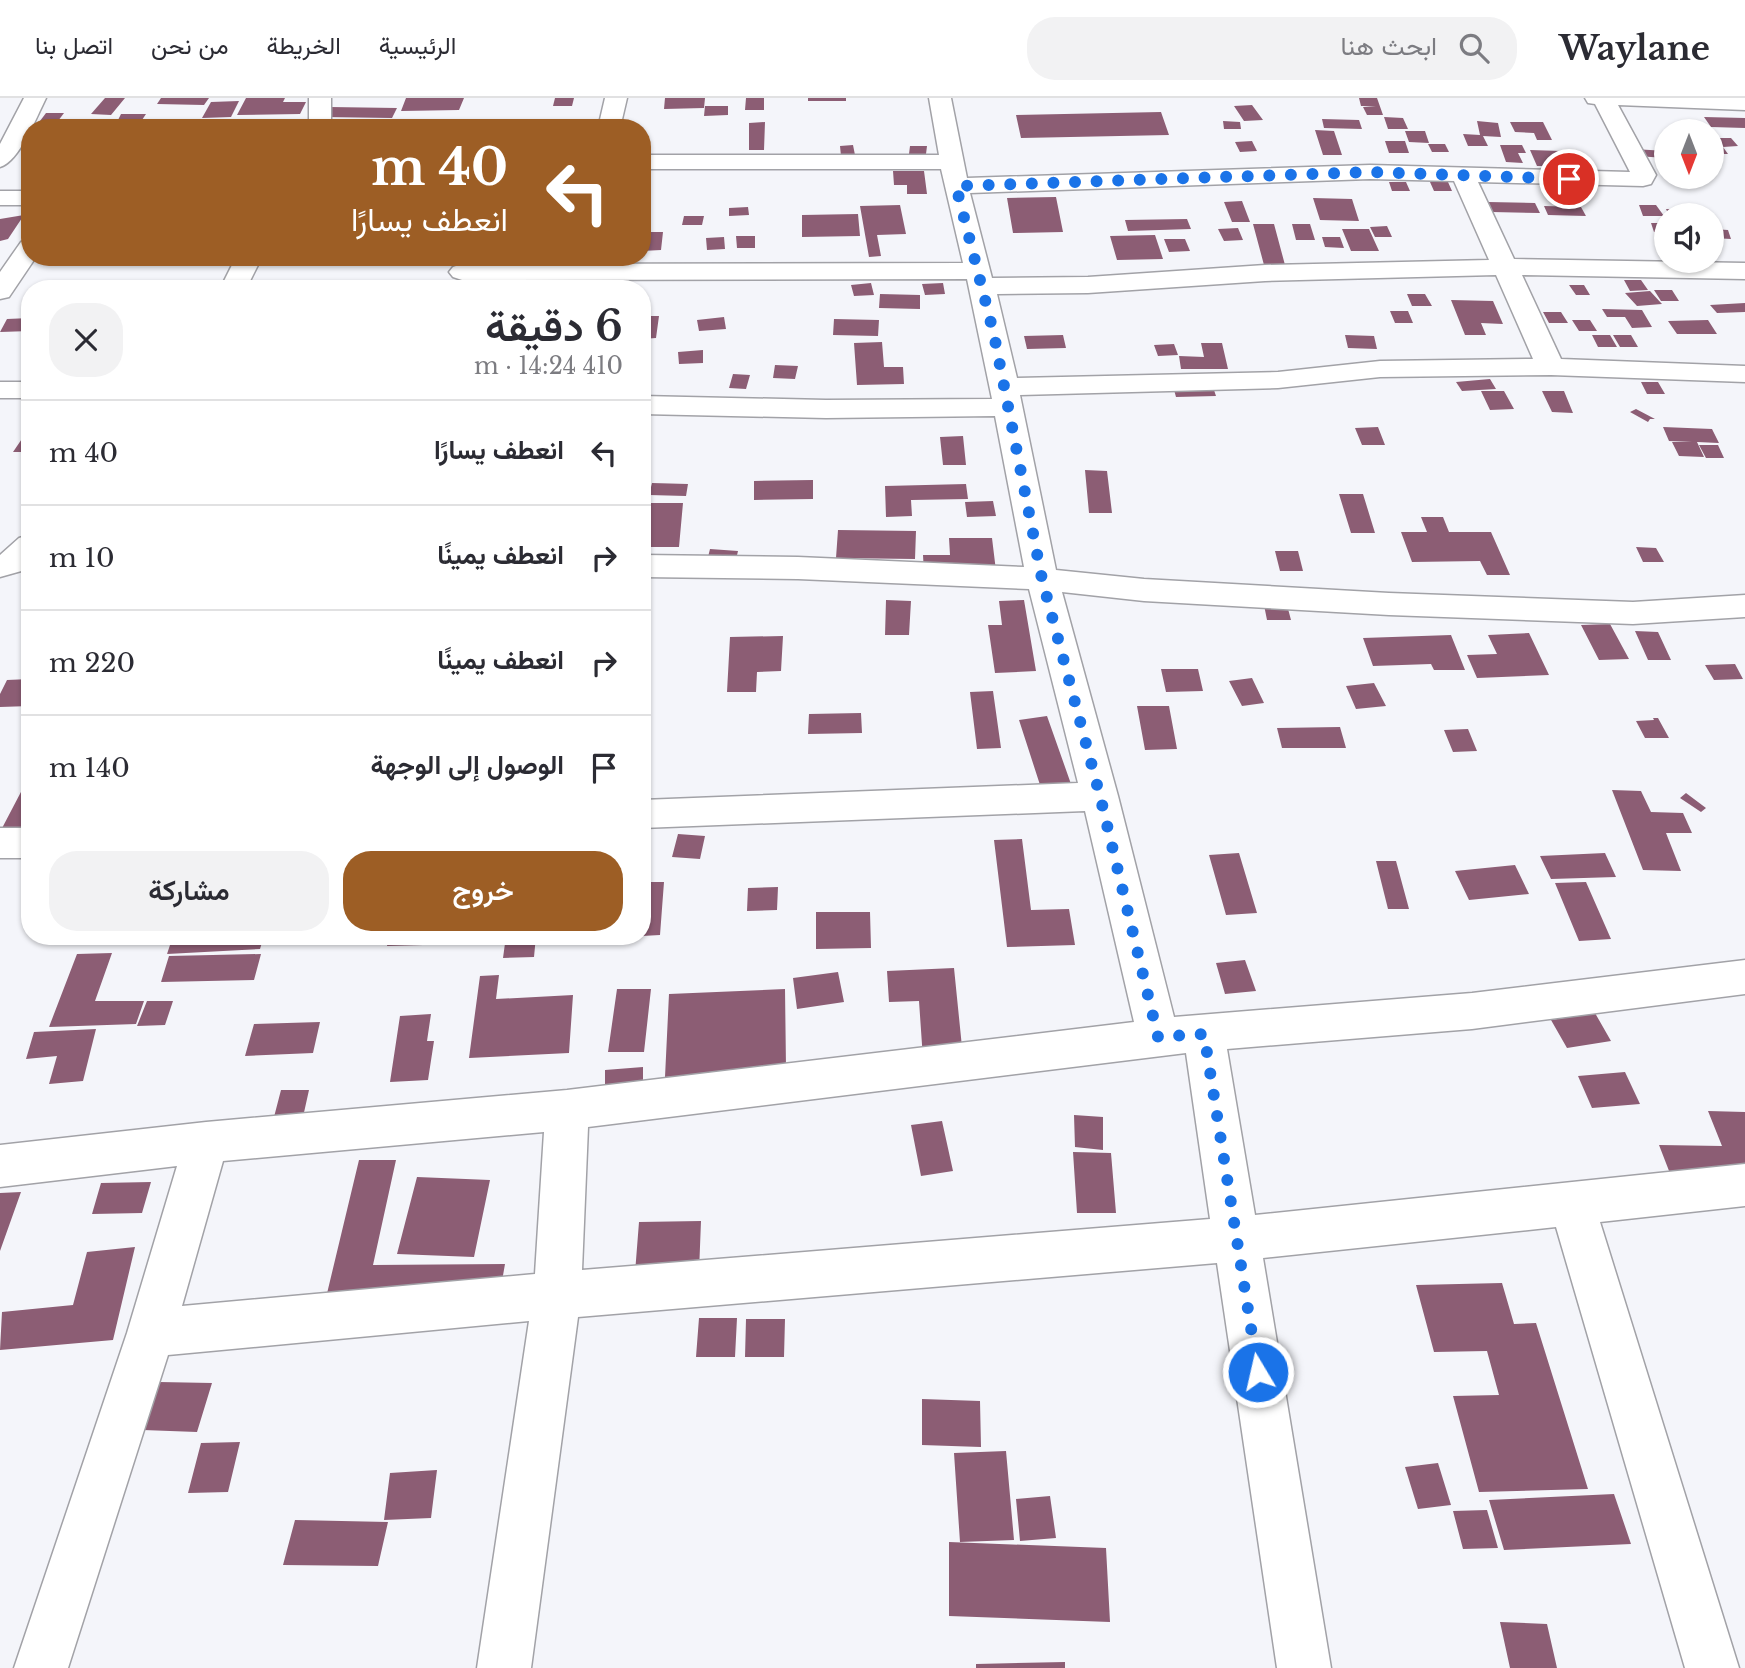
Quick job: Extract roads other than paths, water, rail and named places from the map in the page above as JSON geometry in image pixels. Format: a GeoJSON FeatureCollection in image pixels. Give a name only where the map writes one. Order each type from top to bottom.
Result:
{"type":"FeatureCollection","features":[{"type":"Feature","properties":{"kind":"street"},"geometry":{"type":"LineString","coordinates":[[24,119],[34,98]]}},
{"type":"Feature","properties":{"kind":"street"},"geometry":{"type":"LineString","coordinates":[[320,98],[320,119]]}},
{"type":"Feature","properties":{"kind":"street"},"geometry":{"type":"LineString","coordinates":[[611,119],[617,98]]}},
{"type":"Feature","properties":{"kind":"street"},"geometry":{"type":"LineString","coordinates":[[940,98],[954,174],[1007,397],[1042,579],[1100,796],[1158,1037]]}},
{"type":"Feature","properties":{"kind":"street"},"geometry":{"type":"LineString","coordinates":[[1596,98],[1745,103]]}},
{"type":"Feature","properties":{"kind":"street"},"geometry":{"type":"LineString","coordinates":[[651,162],[954,174],[1463,175],[1643,179],[1644,175],[1603,98]]}},
{"type":"Feature","properties":{"kind":"street"},"geometry":{"type":"LineString","coordinates":[[0,160],[9,149],[21,125]]}},
{"type":"Feature","properties":{"kind":"street"},"geometry":{"type":"LineString","coordinates":[[1463,175],[1551,367]]}},
{"type":"Feature","properties":{"kind":"street"},"geometry":{"type":"LineString","coordinates":[[0,198],[21,198]]}},
{"type":"Feature","properties":{"kind":"street"},"geometry":{"type":"LineString","coordinates":[[0,291],[21,260]]}},
{"type":"Feature","properties":{"kind":"street"},"geometry":{"type":"LineString","coordinates":[[462,273],[980,278],[1088,285],[1265,273],[1505,267],[1745,271]]}},
{"type":"Feature","properties":{"kind":"street"},"geometry":{"type":"LineString","coordinates":[[651,405],[826,409],[1278,380],[1380,369],[1551,367],[1745,374]]}},
{"type":"Feature","properties":{"kind":"street"},"geometry":{"type":"LineString","coordinates":[[0,390],[21,390]]}},
{"type":"Feature","properties":{"kind":"street"},"geometry":{"type":"LineString","coordinates":[[0,566],[14,562],[21,555]]}},
{"type":"Feature","properties":{"kind":"street"},"geometry":{"type":"LineString","coordinates":[[651,566],[798,568],[1042,579],[1227,596],[1430,606],[1633,613],[1745,606]]}},
{"type":"Feature","properties":{"kind":"street"},"geometry":{"type":"LineString","coordinates":[[651,814],[1100,796]]}},
{"type":"Feature","properties":{"kind":"street"},"geometry":{"type":"LineString","coordinates":[[0,843],[21,843]]}},
{"type":"Feature","properties":{"kind":"street"},"geometry":{"type":"LineString","coordinates":[[0,1166],[206,1142],[567,1110],[1158,1037],[1472,1011],[1745,977]]}},
{"type":"Feature","properties":{"kind":"street"},"geometry":{"type":"LineString","coordinates":[[1204,1034],[1304,1668]]}},
{"type":"Feature","properties":{"kind":"street"},"geometry":{"type":"LineString","coordinates":[[504,1668],[557,1295],[567,1110]]}},
{"type":"Feature","properties":{"kind":"street"},"geometry":{"type":"LineString","coordinates":[[41,1668],[151,1333],[206,1142]]}},
{"type":"Feature","properties":{"kind":"street"},"geometry":{"type":"LineString","coordinates":[[151,1333],[557,1295],[1237,1239],[1745,1185]]}},
{"type":"Feature","properties":{"kind":"street"},"geometry":{"type":"LineString","coordinates":[[1571,1202],[1712,1668]]}}]}
